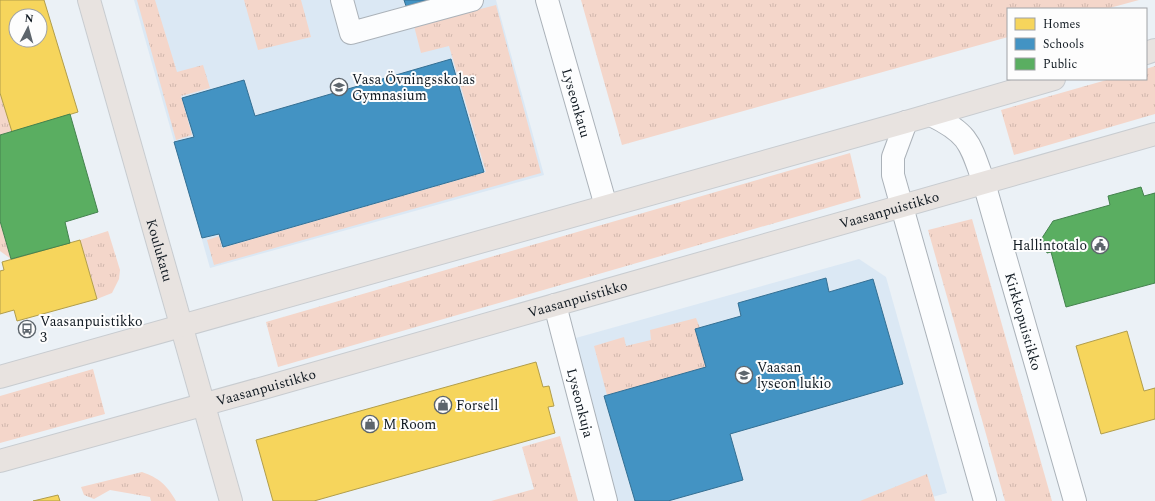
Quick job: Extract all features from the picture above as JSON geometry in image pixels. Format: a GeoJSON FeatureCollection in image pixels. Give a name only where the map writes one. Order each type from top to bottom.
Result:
{"type":"FeatureCollection","features":[{"type":"Feature","properties":{"kind":"main road","name":"Koulukatu"},"geometry":{"type":"LineString","coordinates":[[89,0],[231,501]]}},
{"type":"Feature","properties":{"kind":"main road"},"geometry":{"type":"LineString","coordinates":[[0,377],[1051,80]]}},
{"type":"Feature","properties":{"kind":"main road","name":"Vaasanpuistikko"},"geometry":{"type":"LineString","coordinates":[[0,461],[204,405],[1155,134]]}},
{"type":"Feature","properties":{"kind":"street"},"geometry":{"type":"LineString","coordinates":[[342,0],[351,33],[472,0]]}},
{"type":"Feature","properties":{"kind":"street","name":"Lyseonkatu"},"geometry":{"type":"LineString","coordinates":[[547,0],[606,206]]}},
{"type":"Feature","properties":{"kind":"street","name":"Kirkkopuistikko"},"geometry":{"type":"LineString","coordinates":[[931,115],[949,124],[964,136],[973,152],[984,183],[1075,501]]}},
{"type":"Feature","properties":{"kind":"street"},"geometry":{"type":"LineString","coordinates":[[906,122],[893,157],[893,175],[985,501]]}},
{"type":"Feature","properties":{"kind":"street","name":"Lyseonkuja"},"geometry":{"type":"LineString","coordinates":[[555,305],[606,501]]}},
{"type":"Feature","properties":{"kind":"shaded area","name":"Vasa Övningsskolas Gymnasium"},"geometry":{"type":"Polygon","coordinates":[[[134,0],[496,0],[544,175],[210,268],[134,0]]]}},
{"type":"Feature","properties":{"kind":"shaded area","name":"Vaasan lyseon lukio"},"geometry":{"type":"Polygon","coordinates":[[[859,259],[886,277],[947,493],[918,501],[606,501],[565,341],[859,259]]]}},
{"type":"Feature","properties":{"kind":"green space"},"geometry":{"type":"Polygon","coordinates":[[[137,0],[155,0],[177,72],[203,65],[210,88],[181,96],[192,135],[176,140],[137,0]]]}},
{"type":"Feature","properties":{"kind":"green space"},"geometry":{"type":"Polygon","coordinates":[[[244,0],[301,0],[311,37],[258,50],[244,0]]]}},
{"type":"Feature","properties":{"kind":"green space"},"geometry":{"type":"Polygon","coordinates":[[[581,0],[1139,0],[1110,8],[1007,8],[1007,37],[622,145],[581,0]]]}},
{"type":"Feature","properties":{"kind":"green space"},"geometry":{"type":"Polygon","coordinates":[[[496,5],[541,173],[214,265],[207,240],[219,236],[222,248],[486,172],[449,46],[421,53],[414,26],[496,5]]]}},
{"type":"Feature","properties":{"kind":"green space"},"geometry":{"type":"Polygon","coordinates":[[[1155,66],[1155,114],[1014,155],[1001,110],[1106,80],[1147,80],[1147,69],[1155,66]]]}},
{"type":"Feature","properties":{"kind":"green space"},"geometry":{"type":"Polygon","coordinates":[[[0,93],[12,132],[0,135],[0,93]]]}},
{"type":"Feature","properties":{"kind":"green space"},"geometry":{"type":"Polygon","coordinates":[[[850,153],[861,198],[278,367],[266,322],[850,153]]]}},
{"type":"Feature","properties":{"kind":"green space"},"geometry":{"type":"Polygon","coordinates":[[[972,219],[1052,501],[1005,501],[928,230],[972,219]]]}},
{"type":"Feature","properties":{"kind":"green space"},"geometry":{"type":"Polygon","coordinates":[[[0,221],[11,259],[0,251],[0,221]]]}},
{"type":"Feature","properties":{"kind":"green space"},"geometry":{"type":"Polygon","coordinates":[[[108,231],[120,270],[119,279],[112,293],[97,299],[80,240],[108,231]]]}},
{"type":"Feature","properties":{"kind":"green space"},"geometry":{"type":"Polygon","coordinates":[[[696,318],[700,328],[695,329],[706,367],[607,395],[594,346],[624,337],[626,346],[651,340],[650,330],[696,318]]]}},
{"type":"Feature","properties":{"kind":"green space"},"geometry":{"type":"Polygon","coordinates":[[[93,369],[105,414],[0,443],[0,396],[93,369]]]}},
{"type":"Feature","properties":{"kind":"green space"},"geometry":{"type":"Polygon","coordinates":[[[560,436],[578,501],[491,501],[534,489],[522,447],[560,436]]]}},
{"type":"Feature","properties":{"kind":"green space"},"geometry":{"type":"Polygon","coordinates":[[[142,472],[162,483],[176,501],[151,501],[150,497],[110,490],[94,499],[84,495],[81,487],[142,472]]]}},
{"type":"Feature","properties":{"kind":"green space"},"geometry":{"type":"Polygon","coordinates":[[[927,474],[935,501],[860,501],[927,474]]]}},
{"type":"Feature","properties":{"kind":"building: Homes"},"geometry":{"type":"Polygon","coordinates":[[[0,0],[44,0],[46,8],[8,8],[8,48],[48,48],[48,13],[78,112],[12,132],[0,93],[0,0]]]}},
{"type":"Feature","properties":{"kind":"building: Homes"},"geometry":{"type":"Polygon","coordinates":[[[80,240],[97,299],[17,321],[14,310],[0,314],[0,271],[4,270],[2,262],[80,240]]]}},
{"type":"Feature","properties":{"kind":"building: Homes"},"geometry":{"type":"Polygon","coordinates":[[[1127,331],[1144,391],[1155,388],[1155,419],[1101,434],[1076,346],[1127,331]]]}},
{"type":"Feature","properties":{"kind":"building: Homes"},"geometry":{"type":"Polygon","coordinates":[[[536,362],[543,387],[549,386],[554,406],[548,407],[555,433],[314,501],[273,501],[256,440],[536,362]]]}},
{"type":"Feature","properties":{"kind":"building: Homes"},"geometry":{"type":"Polygon","coordinates":[[[58,495],[60,501],[33,501],[58,495]]]}},
{"type":"Feature","properties":{"kind":"building: Schools"},"geometry":{"type":"Polygon","coordinates":[[[404,0],[428,0],[406,6],[404,0]]]}},
{"type":"Feature","properties":{"kind":"building: Schools"},"geometry":{"type":"Polygon","coordinates":[[[451,59],[484,172],[223,247],[219,234],[202,238],[174,142],[194,137],[182,98],[244,80],[255,116],[451,59]]]}},
{"type":"Feature","properties":{"kind":"building: Schools"},"geometry":{"type":"Polygon","coordinates":[[[826,278],[829,292],[873,279],[903,384],[730,434],[743,480],[668,501],[635,501],[604,396],[706,367],[695,329],[741,316],[738,303],[826,278]]]}},
{"type":"Feature","properties":{"kind":"building: Public"},"geometry":{"type":"Polygon","coordinates":[[[70,114],[98,212],[65,222],[70,243],[11,259],[0,221],[0,135],[70,114]]]}},
{"type":"Feature","properties":{"kind":"building: Public","name":"Hallintotalo"},"geometry":{"type":"Polygon","coordinates":[[[1141,187],[1144,196],[1155,193],[1155,283],[1066,307],[1051,252],[1047,253],[1042,238],[1053,221],[1110,205],[1108,196],[1141,187]]]}},
{"type":"Feature","properties":{"kind":"place","name":"Vasa Övningsskolas Gymnasium"},"geometry":{"type":"Point","coordinates":[339,87]}},
{"type":"Feature","properties":{"kind":"place","name":"Hallintotalo"},"geometry":{"type":"Point","coordinates":[1100,245]}},
{"type":"Feature","properties":{"kind":"place","name":"Vaasanpuistikko 3"},"geometry":{"type":"Point","coordinates":[27,329]}},
{"type":"Feature","properties":{"kind":"place","name":"Vaasan lyseon lukio"},"geometry":{"type":"Point","coordinates":[744,375]}},
{"type":"Feature","properties":{"kind":"place","name":"Forsell"},"geometry":{"type":"Point","coordinates":[443,405]}},
{"type":"Feature","properties":{"kind":"place","name":"M Room"},"geometry":{"type":"Point","coordinates":[370,424]}}]}
